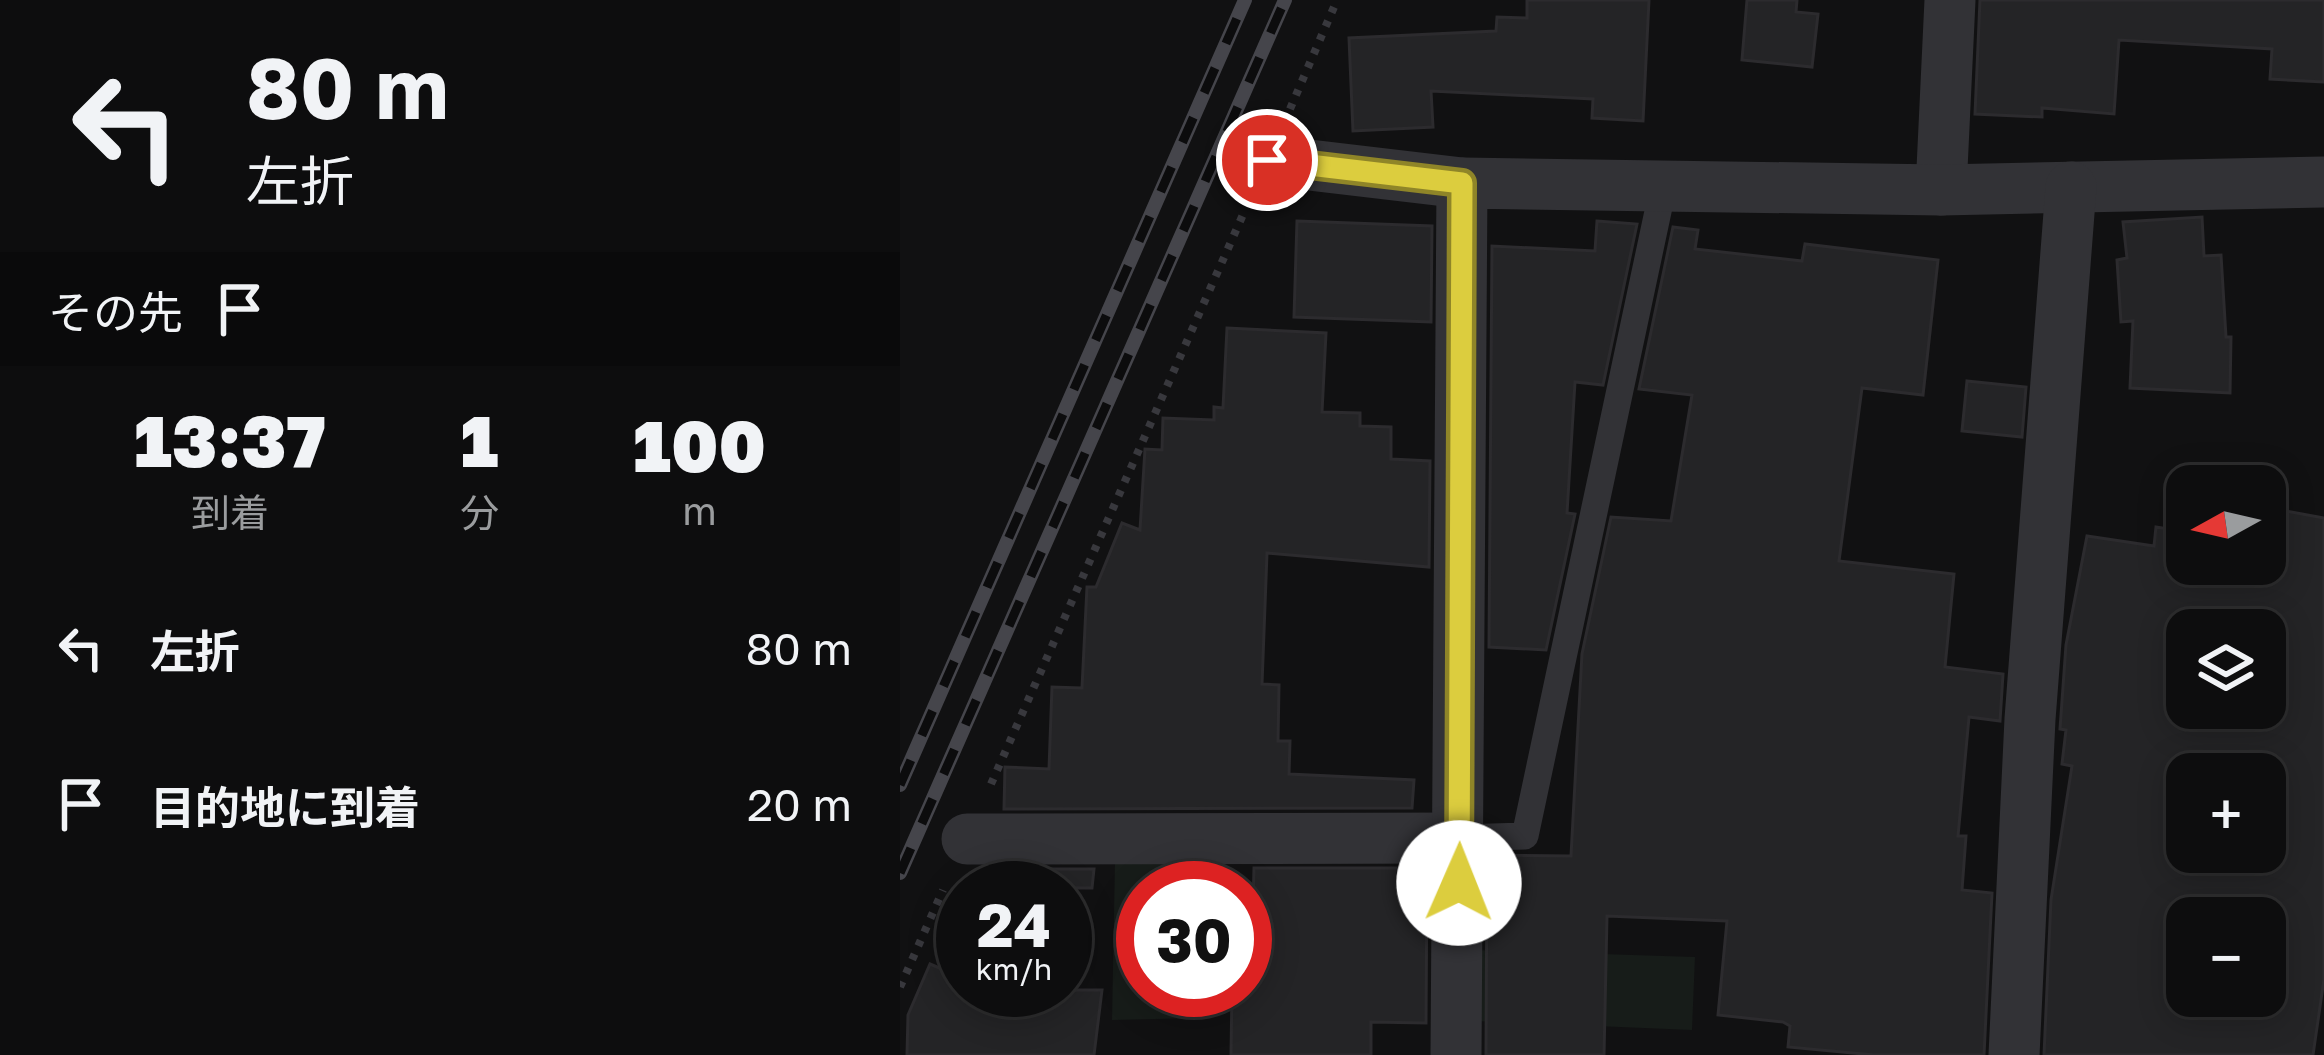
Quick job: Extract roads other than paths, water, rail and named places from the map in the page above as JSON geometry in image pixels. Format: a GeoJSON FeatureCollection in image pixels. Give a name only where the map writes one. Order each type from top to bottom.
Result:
{"type":"FeatureCollection","features":[{"type":"Feature","properties":{"kind":"street"},"geometry":{"type":"LineString","coordinates":[[1941,190],[1950,0]]}},
{"type":"Feature","properties":{"kind":"street"},"geometry":{"type":"LineString","coordinates":[[1267,160],[1462,183],[1663,188],[1941,190],[2324,182]]}},
{"type":"Feature","properties":{"kind":"street"},"geometry":{"type":"LineString","coordinates":[[1456,1055],[1462,183]]}},
{"type":"Feature","properties":{"kind":"street"},"geometry":{"type":"LineString","coordinates":[[2014,1055],[2030,719],[2071,187]]}},
{"type":"Feature","properties":{"kind":"street"},"geometry":{"type":"LineString","coordinates":[[967,838],[1460,838]]}},
{"type":"Feature","properties":{"kind":"lane"},"geometry":{"type":"LineString","coordinates":[[1460,838],[1525,836],[1663,188]]}},
{"type":"Feature","properties":{"kind":"railway"},"geometry":{"type":"LineString","coordinates":[[900,785],[1245,0]]}},
{"type":"Feature","properties":{"kind":"railway"},"geometry":{"type":"LineString","coordinates":[[900,873],[1285,0]]}}]}
